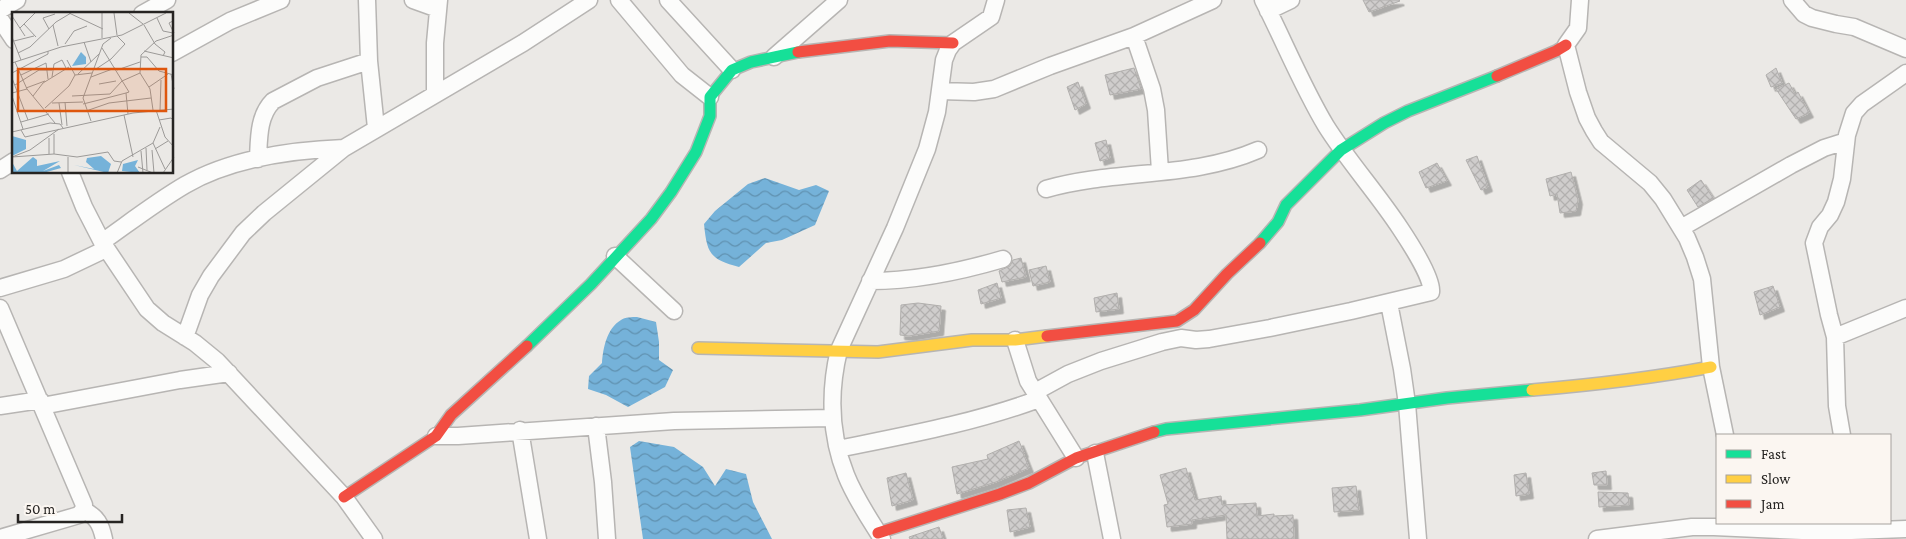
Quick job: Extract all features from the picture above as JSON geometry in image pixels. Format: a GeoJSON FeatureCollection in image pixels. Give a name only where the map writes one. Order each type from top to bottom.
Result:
{"type":"FeatureCollection","features":[{"type":"Feature","properties":{"kind":"street"},"geometry":{"type":"LineString","coordinates":[[0,10],[17,0]]}},
{"type":"Feature","properties":{"kind":"street"},"geometry":{"type":"LineString","coordinates":[[146,12],[167,0]]}},
{"type":"Feature","properties":{"kind":"street"},"geometry":{"type":"LineString","coordinates":[[174,53],[230,22],[281,0]]}},
{"type":"Feature","properties":{"kind":"street"},"geometry":{"type":"LineString","coordinates":[[367,0],[369,61],[376,128]]}},
{"type":"Feature","properties":{"kind":"street"},"geometry":{"type":"LineString","coordinates":[[413,0],[439,4],[435,43],[435,94]]}},
{"type":"Feature","properties":{"kind":"street"},"geometry":{"type":"LineString","coordinates":[[185,337],[200,295],[243,233],[264,213],[344,148],[523,43],[590,0]]}},
{"type":"Feature","properties":{"kind":"street"},"geometry":{"type":"LineString","coordinates":[[619,0],[682,75],[710,97]]}},
{"type":"Feature","properties":{"kind":"street"},"geometry":{"type":"LineString","coordinates":[[668,0],[732,70]]}},
{"type":"Feature","properties":{"kind":"street"},"geometry":{"type":"LineString","coordinates":[[774,56],[838,0]]}},
{"type":"Feature","properties":{"kind":"street"},"geometry":{"type":"LineString","coordinates":[[996,0],[991,17],[953,43],[948,50],[944,60],[937,112],[927,149],[895,228],[840,350],[835,369],[832,418],[838,449],[853,490],[880,536],[1030,483],[1076,458],[1166,430],[1360,410],[1447,398],[1583,386],[1675,374],[1711,366]]}},
{"type":"Feature","properties":{"kind":"street"},"geometry":{"type":"LineString","coordinates":[[940,91],[974,92],[994,89],[1050,66],[1134,36],[1213,0]]}},
{"type":"Feature","properties":{"kind":"street"},"geometry":{"type":"LineString","coordinates":[[838,449],[995,415],[1037,395],[1068,374],[1181,338],[1208,339],[1279,326],[1430,293],[1432,290],[1431,285],[1419,258],[1395,220],[1342,150],[1313,102],[1265,5],[1291,0]]}},
{"type":"Feature","properties":{"kind":"street"},"geometry":{"type":"LineString","coordinates":[[698,348],[862,352],[900,351],[998,338],[1015,340],[1177,321],[1194,310],[1227,274],[1264,239],[1278,222],[1286,205],[1342,150],[1384,123],[1408,111],[1512,70],[1566,45],[1578,28],[1580,0]]}},
{"type":"Feature","properties":{"kind":"street"},"geometry":{"type":"LineString","coordinates":[[1792,0],[1804,14],[1812,18],[1854,27],[1906,49]]}},
{"type":"Feature","properties":{"kind":"street"},"geometry":{"type":"LineString","coordinates":[[0,19],[12,37]]}},
{"type":"Feature","properties":{"kind":"street"},"geometry":{"type":"LineString","coordinates":[[1134,36],[1152,88],[1156,110],[1160,171]]}},
{"type":"Feature","properties":{"kind":"street"},"geometry":{"type":"LineString","coordinates":[[344,497],[436,436],[451,415],[509,360],[536,338],[651,220],[696,152],[710,116],[710,97],[732,70],[774,56],[890,41],[953,43]]}},
{"type":"Feature","properties":{"kind":"street"},"geometry":{"type":"LineString","coordinates":[[1566,45],[1587,118],[1601,142],[1650,183],[1663,199],[1681,228],[1695,257],[1702,279],[1711,366],[1725,434]]}},
{"type":"Feature","properties":{"kind":"street"},"geometry":{"type":"LineString","coordinates":[[258,159],[261,124],[268,106],[273,101],[317,78],[369,61]]}},
{"type":"Feature","properties":{"kind":"street"},"geometry":{"type":"LineString","coordinates":[[1842,434],[1837,406],[1835,337],[1814,244],[1820,227],[1830,215],[1836,202],[1842,179],[1846,141],[1854,112],[1906,73]]}},
{"type":"Feature","properties":{"kind":"street"},"geometry":{"type":"LineString","coordinates":[[1681,228],[1791,165],[1824,148],[1846,141]]}},
{"type":"Feature","properties":{"kind":"street"},"geometry":{"type":"LineString","coordinates":[[0,288],[64,269],[104,245],[185,185],[208,174],[291,151],[344,148]]}},
{"type":"Feature","properties":{"kind":"street"},"geometry":{"type":"LineString","coordinates":[[1046,189],[1096,178],[1186,170],[1221,163],[1258,150]]}},
{"type":"Feature","properties":{"kind":"street"},"geometry":{"type":"LineString","coordinates":[[0,170],[12,162]]}},
{"type":"Feature","properties":{"kind":"street"},"geometry":{"type":"LineString","coordinates":[[71,174],[84,208],[104,245],[147,309],[163,324],[185,337],[217,361],[344,497],[374,539]]}},
{"type":"Feature","properties":{"kind":"street"},"geometry":{"type":"LineString","coordinates":[[616,256],[674,312]]}},
{"type":"Feature","properties":{"kind":"street"},"geometry":{"type":"LineString","coordinates":[[870,281],[917,279],[973,268],[1003,259]]}},
{"type":"Feature","properties":{"kind":"street"},"geometry":{"type":"LineString","coordinates":[[1389,303],[1407,404],[1418,539]]}},
{"type":"Feature","properties":{"kind":"street"},"geometry":{"type":"LineString","coordinates":[[0,308],[84,505],[79,515],[0,538]]}},
{"type":"Feature","properties":{"kind":"street"},"geometry":{"type":"LineString","coordinates":[[1835,337],[1906,308]]}},
{"type":"Feature","properties":{"kind":"street"},"geometry":{"type":"LineString","coordinates":[[1177,321],[1181,338]]}},
{"type":"Feature","properties":{"kind":"street"},"geometry":{"type":"LineString","coordinates":[[1015,340],[1028,381],[1076,458]]}},
{"type":"Feature","properties":{"kind":"street"},"geometry":{"type":"LineString","coordinates":[[0,406],[41,403],[180,380],[229,374]]}},
{"type":"Feature","properties":{"kind":"street"},"geometry":{"type":"LineString","coordinates":[[436,436],[706,419],[832,418]]}},
{"type":"Feature","properties":{"kind":"street"},"geometry":{"type":"LineString","coordinates":[[596,426],[603,482],[607,539]]}},
{"type":"Feature","properties":{"kind":"street"},"geometry":{"type":"LineString","coordinates":[[520,430],[538,539]]}},
{"type":"Feature","properties":{"kind":"street"},"geometry":{"type":"LineString","coordinates":[[1095,453],[1112,539]]}},
{"type":"Feature","properties":{"kind":"street"},"geometry":{"type":"LineString","coordinates":[[83,510],[93,514],[102,528],[104,539]]}},
{"type":"Feature","properties":{"kind":"street"},"geometry":{"type":"LineString","coordinates":[[1597,539],[1679,528],[1714,526],[1743,526],[1778,534],[1826,527],[1906,529]]}},
{"type":"Feature","properties":{"kind":"water"},"geometry":{"type":"Polygon","coordinates":[[[765,178],[799,190],[816,185],[829,191],[815,225],[782,240],[766,243],[739,267],[716,258],[709,249],[704,224],[715,211],[748,184],[765,178]]]}},
{"type":"Feature","properties":{"kind":"water"},"geometry":{"type":"Polygon","coordinates":[[[637,317],[656,322],[659,360],[673,370],[665,387],[628,407],[606,395],[588,389],[589,376],[602,363],[603,351],[612,328],[623,319],[637,317]]]}},
{"type":"Feature","properties":{"kind":"water"},"geometry":{"type":"Polygon","coordinates":[[[639,441],[674,447],[703,467],[715,486],[726,469],[746,474],[753,502],[772,539],[643,539],[630,447],[639,441]]]}},
{"type":"Feature","properties":{"kind":"building"},"geometry":{"type":"Polygon","coordinates":[[[1363,0],[1399,0],[1400,1],[1369,12],[1363,0]]]}},
{"type":"Feature","properties":{"kind":"building"},"geometry":{"type":"Polygon","coordinates":[[[1134,68],[1141,89],[1110,95],[1105,75],[1134,68]]]}},
{"type":"Feature","properties":{"kind":"building"},"geometry":{"type":"Polygon","coordinates":[[[1776,68],[1782,83],[1771,87],[1766,75],[1776,68]]]}},
{"type":"Feature","properties":{"kind":"building"},"geometry":{"type":"Polygon","coordinates":[[[1078,82],[1086,104],[1075,110],[1067,87],[1078,82]]]}},
{"type":"Feature","properties":{"kind":"building"},"geometry":{"type":"Polygon","coordinates":[[[1789,83],[1795,94],[1798,92],[1809,113],[1796,119],[1776,89],[1789,83]]]}},
{"type":"Feature","properties":{"kind":"building"},"geometry":{"type":"Polygon","coordinates":[[[1106,140],[1110,158],[1100,161],[1095,143],[1106,140]]]}},
{"type":"Feature","properties":{"kind":"building"},"geometry":{"type":"Polygon","coordinates":[[[1477,156],[1488,187],[1481,190],[1466,160],[1477,156]]]}},
{"type":"Feature","properties":{"kind":"building"},"geometry":{"type":"Polygon","coordinates":[[[1437,163],[1447,181],[1426,188],[1419,172],[1437,163]]]}},
{"type":"Feature","properties":{"kind":"building"},"geometry":{"type":"Polygon","coordinates":[[[1571,172],[1578,200],[1576,211],[1560,213],[1557,194],[1550,196],[1546,179],[1571,172]]]}},
{"type":"Feature","properties":{"kind":"building"},"geometry":{"type":"Polygon","coordinates":[[[1701,180],[1713,198],[1698,207],[1687,190],[1701,180]]]}},
{"type":"Feature","properties":{"kind":"building"},"geometry":{"type":"Polygon","coordinates":[[[1021,258],[1026,277],[1002,282],[999,271],[1010,266],[1013,260],[1021,258]]]}},
{"type":"Feature","properties":{"kind":"building"},"geometry":{"type":"Polygon","coordinates":[[[1046,266],[1050,282],[1033,286],[1029,270],[1046,266]]]}},
{"type":"Feature","properties":{"kind":"building"},"geometry":{"type":"Polygon","coordinates":[[[997,283],[1001,298],[981,304],[978,290],[997,283]]]}},
{"type":"Feature","properties":{"kind":"building"},"geometry":{"type":"Polygon","coordinates":[[[1773,286],[1780,307],[1760,315],[1754,292],[1773,286]]]}},
{"type":"Feature","properties":{"kind":"building"},"geometry":{"type":"Polygon","coordinates":[[[1117,293],[1119,309],[1096,312],[1094,298],[1117,293]]]}},
{"type":"Feature","properties":{"kind":"building"},"geometry":{"type":"Polygon","coordinates":[[[918,303],[941,306],[939,331],[909,336],[900,335],[901,305],[918,303]]]}},
{"type":"Feature","properties":{"kind":"building"},"geometry":{"type":"Polygon","coordinates":[[[1019,441],[1029,468],[996,482],[957,494],[952,467],[988,459],[987,455],[1019,441]]]}},
{"type":"Feature","properties":{"kind":"building"},"geometry":{"type":"Polygon","coordinates":[[[1186,468],[1195,500],[1221,496],[1222,505],[1256,503],[1257,516],[1274,514],[1274,516],[1293,515],[1294,539],[1227,539],[1226,515],[1192,520],[1192,524],[1167,527],[1164,505],[1168,504],[1160,475],[1186,468]]]}},
{"type":"Feature","properties":{"kind":"building"},"geometry":{"type":"Polygon","coordinates":[[[1606,471],[1607,485],[1594,485],[1592,473],[1606,471]]]}},
{"type":"Feature","properties":{"kind":"building"},"geometry":{"type":"Polygon","coordinates":[[[906,473],[913,500],[892,506],[887,478],[906,473]]]}},
{"type":"Feature","properties":{"kind":"building"},"geometry":{"type":"Polygon","coordinates":[[[1526,473],[1529,494],[1516,496],[1514,475],[1526,473]]]}},
{"type":"Feature","properties":{"kind":"building"},"geometry":{"type":"Polygon","coordinates":[[[1356,486],[1359,510],[1334,512],[1332,488],[1356,486]]]}},
{"type":"Feature","properties":{"kind":"building"},"geometry":{"type":"Polygon","coordinates":[[[1598,492],[1628,493],[1629,505],[1599,507],[1598,492]]]}},
{"type":"Feature","properties":{"kind":"building"},"geometry":{"type":"Polygon","coordinates":[[[1026,508],[1030,527],[1010,532],[1007,510],[1026,508]]]}},
{"type":"Feature","properties":{"kind":"building"},"geometry":{"type":"Polygon","coordinates":[[[939,527],[943,539],[910,539],[909,537],[939,527]]]}},
{"type":"Feature","properties":{"kind":"traffic: fast"},"geometry":{"type":"LineString","coordinates":[[527,346],[591,284],[651,219],[671,192],[696,152],[710,116],[710,97],[732,70],[751,62],[798,52]]}},
{"type":"Feature","properties":{"kind":"traffic: fast"},"geometry":{"type":"LineString","coordinates":[[1260,243],[1278,222],[1286,205],[1341,150],[1384,123],[1408,111],[1497,76]]}},
{"type":"Feature","properties":{"kind":"traffic: fast"},"geometry":{"type":"LineString","coordinates":[[1154,432],[1166,429],[1360,410],[1447,398],[1532,390]]}},
{"type":"Feature","properties":{"kind":"traffic: slow"},"geometry":{"type":"LineString","coordinates":[[698,348],[878,352],[972,340],[1015,340],[1047,336]]}},
{"type":"Feature","properties":{"kind":"traffic: slow"},"geometry":{"type":"LineString","coordinates":[[1532,390],[1622,381],[1711,367]]}},
{"type":"Feature","properties":{"kind":"traffic: jam"},"geometry":{"type":"LineString","coordinates":[[798,52],[890,41],[953,43]]}},
{"type":"Feature","properties":{"kind":"traffic: jam"},"geometry":{"type":"LineString","coordinates":[[1497,76],[1566,45]]}},
{"type":"Feature","properties":{"kind":"traffic: jam"},"geometry":{"type":"LineString","coordinates":[[1047,336],[1177,321],[1194,310],[1227,274],[1260,243]]}},
{"type":"Feature","properties":{"kind":"traffic: jam"},"geometry":{"type":"LineString","coordinates":[[344,497],[436,436],[451,415],[527,346]]}},
{"type":"Feature","properties":{"kind":"traffic: jam"},"geometry":{"type":"LineString","coordinates":[[878,533],[1000,494],[1029,483],[1076,458],[1154,432]]}}]}
